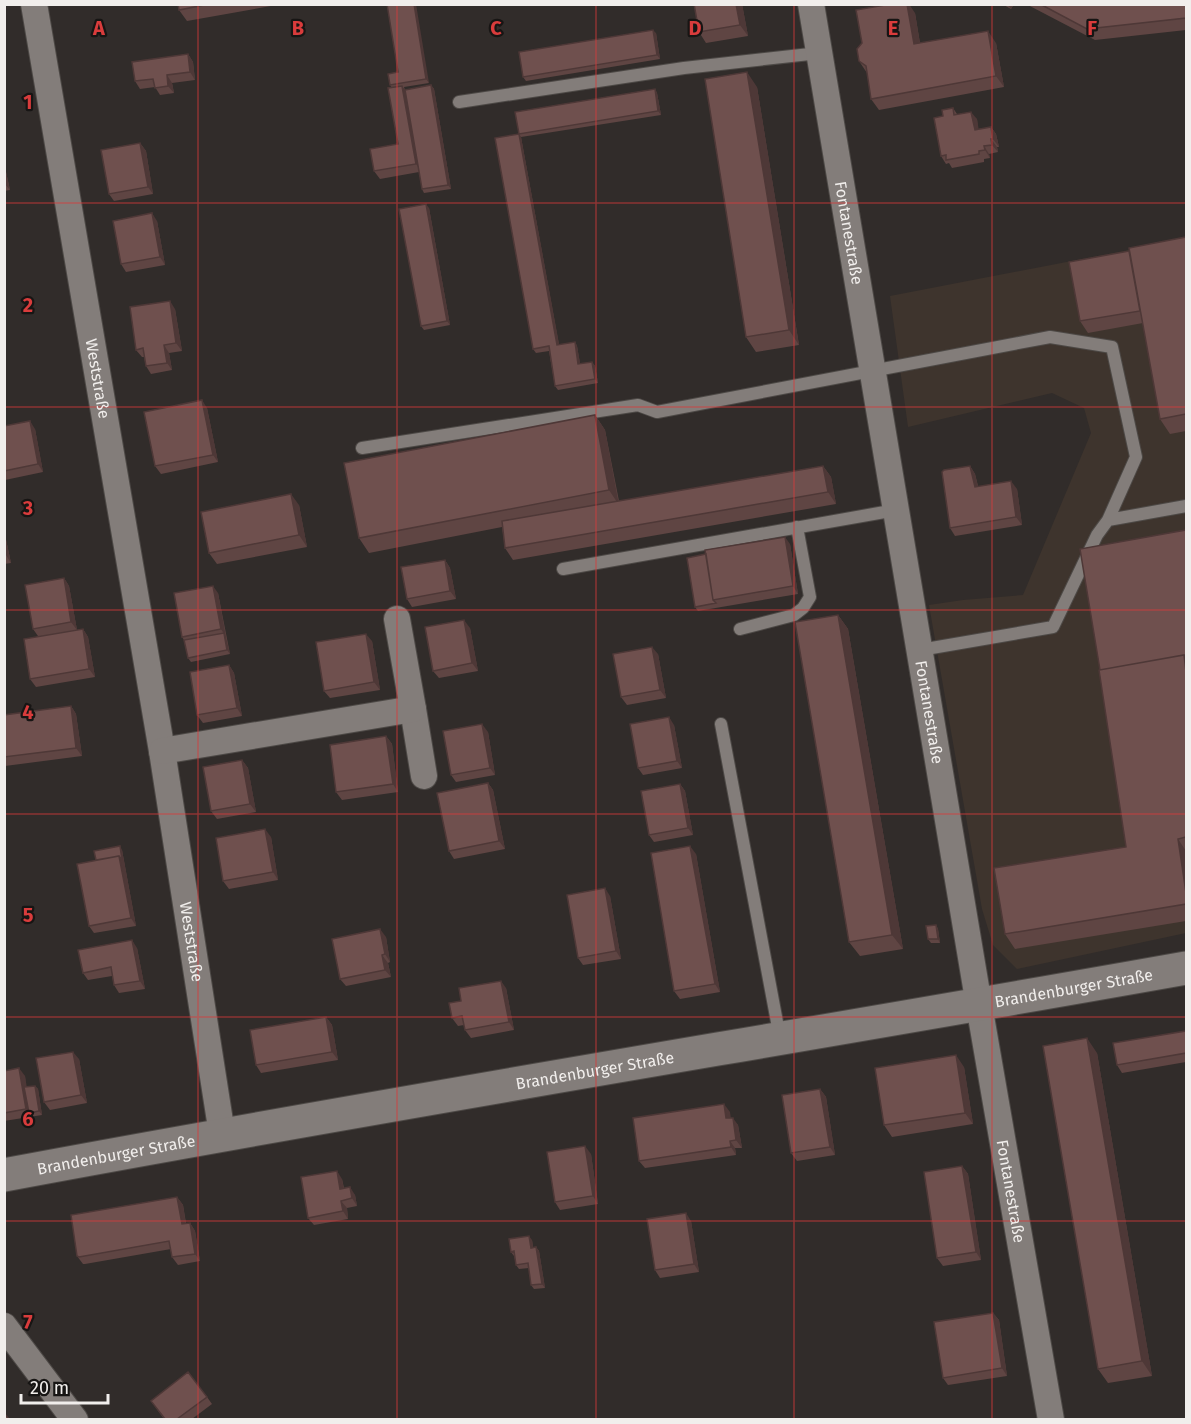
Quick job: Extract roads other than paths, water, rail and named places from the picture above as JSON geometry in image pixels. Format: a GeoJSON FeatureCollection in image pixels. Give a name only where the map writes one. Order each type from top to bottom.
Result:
{"type":"FeatureCollection","features":[{"type":"Feature","properties":{"kind":"street","name":"Weststraße"},"geometry":{"type":"LineString","coordinates":[[34,4],[162,751],[222,1134]]}},
{"type":"Feature","properties":{"kind":"street","name":"Fontanestraße"},"geometry":{"type":"LineString","coordinates":[[811,4],[1051,1419]]}},
{"type":"Feature","properties":{"kind":"street"},"geometry":{"type":"LineString","coordinates":[[397,619],[424,776]]}},
{"type":"Feature","properties":{"kind":"street"},"geometry":{"type":"LineString","coordinates":[[162,751],[413,709]]}},
{"type":"Feature","properties":{"kind":"street","name":"Brandenburger Straße"},"geometry":{"type":"LineString","coordinates":[[4,1175],[222,1134],[780,1040],[1186,968]]}},
{"type":"Feature","properties":{"kind":"street"},"geometry":{"type":"LineString","coordinates":[[4,1326],[75,1419]]}},
{"type":"Feature","properties":{"kind":"lane"},"geometry":{"type":"LineString","coordinates":[[459,102],[684,68],[819,53]]}},
{"type":"Feature","properties":{"kind":"lane"},"geometry":{"type":"LineString","coordinates":[[362,448],[638,405],[657,412],[1050,337],[1112,347],[1136,457],[1108,520],[1097,535],[1053,627],[920,650]]}},
{"type":"Feature","properties":{"kind":"lane"},"geometry":{"type":"LineString","coordinates":[[1108,520],[1186,506]]}},
{"type":"Feature","properties":{"kind":"lane"},"geometry":{"type":"LineString","coordinates":[[562,569],[896,510]]}},
{"type":"Feature","properties":{"kind":"lane"},"geometry":{"type":"LineString","coordinates":[[740,629],[794,615],[803,608],[810,597],[797,528]]}},
{"type":"Feature","properties":{"kind":"lane"},"geometry":{"type":"LineString","coordinates":[[721,724],[780,1040]]}}]}
